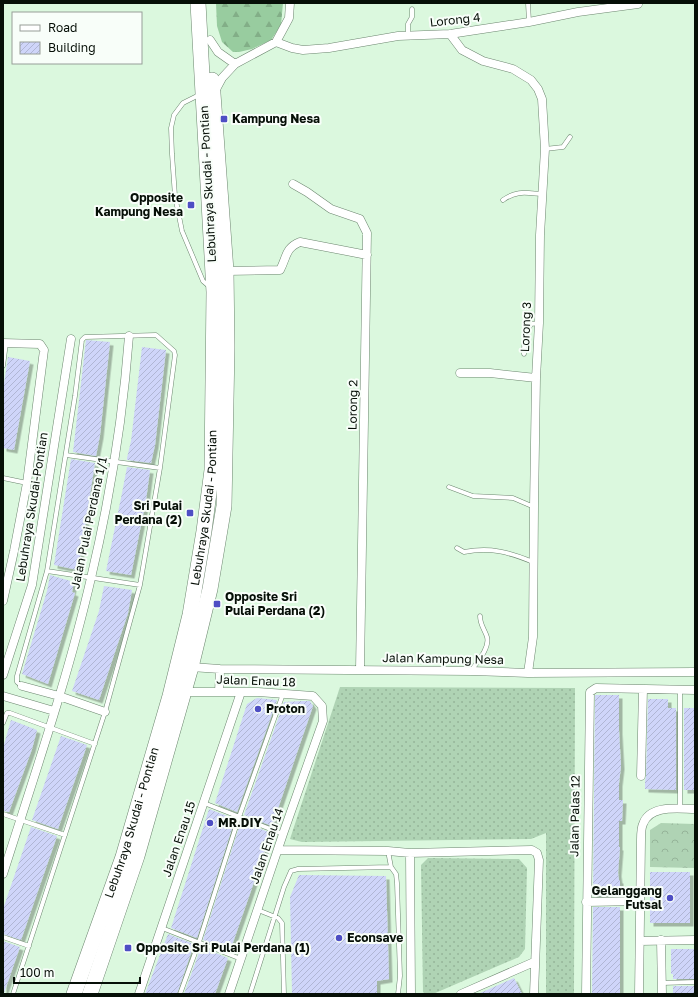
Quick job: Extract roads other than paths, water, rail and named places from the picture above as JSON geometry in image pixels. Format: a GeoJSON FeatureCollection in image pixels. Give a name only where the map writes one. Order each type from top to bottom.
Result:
{"type":"FeatureCollection","features":[{"type":"Feature","properties":{"kind":"highway","name":"Lebuhraya Skudai - Pontian"},"geometry":{"type":"LineString","coordinates":[[90,994],[137,856],[191,667],[210,589],[224,506],[227,354],[226,271],[198,3]]}},
{"type":"Feature","properties":{"kind":"highway","name":"Lebuhraya Skudai - Pontian"},"geometry":{"type":"LineString","coordinates":[[74,994],[123,857],[170,696],[190,615],[204,531],[212,470],[214,292],[208,93],[210,40],[208,3]]}},
{"type":"Feature","properties":{"kind":"street"},"geometry":{"type":"LineString","coordinates":[[208,93],[235,64],[276,42],[289,18],[290,3]]}},
{"type":"Feature","properties":{"kind":"street","name":"Lorong 4"},"geometry":{"type":"LineString","coordinates":[[276,42],[292,48],[303,50],[329,48],[408,36],[450,34],[638,3]]}},
{"type":"Feature","properties":{"kind":"street","name":"Lorong 3"},"geometry":{"type":"LineString","coordinates":[[450,34],[462,50],[483,61],[513,69],[531,80],[538,89],[542,99],[545,149],[542,194],[536,378],[533,637],[528,673]]}},
{"type":"Feature","properties":{"kind":"street"},"geometry":{"type":"LineString","coordinates":[[210,40],[218,52],[235,64]]}},
{"type":"Feature","properties":{"kind":"street","name":"Lorong 2"},"geometry":{"type":"LineString","coordinates":[[293,184],[331,209],[360,219],[367,233],[360,670]]}},
{"type":"Feature","properties":{"kind":"street"},"geometry":{"type":"LineString","coordinates":[[226,271],[280,270],[288,249],[294,244],[300,242],[367,255]]}},
{"type":"Feature","properties":{"kind":"street","name":"Jalan Pulai Perdana 1/1"},"geometry":{"type":"LineString","coordinates":[[3,874],[59,696],[91,578],[114,461],[126,380],[129,336]]}},
{"type":"Feature","properties":{"kind":"street","name":"Lebuhraya Skudai-Pontian"},"geometry":{"type":"LineString","coordinates":[[3,675],[32,585],[71,339]]}},
{"type":"Feature","properties":{"kind":"street"},"geometry":{"type":"LineString","coordinates":[[3,601],[27,483],[44,350],[40,344],[5,343]]}},
{"type":"Feature","properties":{"kind":"street"},"geometry":{"type":"LineString","coordinates":[[460,372],[490,373],[536,378]]}},
{"type":"Feature","properties":{"kind":"street","name":"Jalan Kampung Nesa"},"geometry":{"type":"LineString","coordinates":[[191,667],[220,669],[471,671],[528,673],[695,672]]}},
{"type":"Feature","properties":{"kind":"street"},"geometry":{"type":"LineString","coordinates":[[219,692],[220,669]]}},
{"type":"Feature","properties":{"kind":"street"},"geometry":{"type":"LineString","coordinates":[[22,686],[59,696],[105,712]]}},
{"type":"Feature","properties":{"kind":"street","name":"Jalan Palas 12"},"geometry":{"type":"LineString","coordinates":[[586,994],[586,902],[590,692],[596,688],[695,690]]}},
{"type":"Feature","properties":{"kind":"street"},"geometry":{"type":"LineString","coordinates":[[641,776],[643,689]]}},
{"type":"Feature","properties":{"kind":"street","name":"Jalan Enau 18"},"geometry":{"type":"LineString","coordinates":[[184,692],[241,692],[313,696],[322,706]]}},
{"type":"Feature","properties":{"kind":"street","name":"Jalan Enau 15"},"geometry":{"type":"LineString","coordinates":[[139,994],[241,692]]}},
{"type":"Feature","properties":{"kind":"street"},"geometry":{"type":"LineString","coordinates":[[3,696],[54,711]]}},
{"type":"Feature","properties":{"kind":"street","name":"Jalan Enau 14"},"geometry":{"type":"LineString","coordinates":[[229,994],[283,834],[323,722],[322,706]]}},
{"type":"Feature","properties":{"kind":"street"},"geometry":{"type":"LineString","coordinates":[[639,994],[642,824],[647,817],[656,811],[664,809],[695,809]]}},
{"type":"Feature","properties":{"kind":"street"},"geometry":{"type":"LineString","coordinates":[[278,850],[388,851],[410,853],[532,850],[537,853],[539,860],[534,994]]}},
{"type":"Feature","properties":{"kind":"street"},"geometry":{"type":"LineString","coordinates":[[410,853],[411,994]]}},
{"type":"Feature","properties":{"kind":"street"},"geometry":{"type":"LineString","coordinates":[[586,902],[640,901]]}},
{"type":"Feature","properties":{"kind":"street"},"geometry":{"type":"LineString","coordinates":[[661,940],[662,994]]}},
{"type":"Feature","properties":{"kind":"street"},"geometry":{"type":"LineString","coordinates":[[640,941],[695,940]]}},
{"type":"Feature","properties":{"kind":"street"},"geometry":{"type":"LineString","coordinates":[[461,994],[534,962]]}},
{"type":"Feature","properties":{"kind":"lane"},"geometry":{"type":"LineString","coordinates":[[528,3],[529,22]]}},
{"type":"Feature","properties":{"kind":"lane"},"geometry":{"type":"LineString","coordinates":[[408,36],[408,24],[412,17],[412,9]]}},
{"type":"Feature","properties":{"kind":"lane"},"geometry":{"type":"LineString","coordinates":[[208,93],[183,104],[174,115],[171,128],[175,196],[182,231],[203,281],[214,292]]}},
{"type":"Feature","properties":{"kind":"lane"},"geometry":{"type":"LineString","coordinates":[[545,149],[563,147],[570,137]]}},
{"type":"Feature","properties":{"kind":"lane"},"geometry":{"type":"LineString","coordinates":[[503,200],[518,192],[542,194]]}},
{"type":"Feature","properties":{"kind":"lane"},"geometry":{"type":"LineString","coordinates":[[524,354],[524,338],[527,329],[531,324],[539,322]]}},
{"type":"Feature","properties":{"kind":"lane"},"geometry":{"type":"LineString","coordinates":[[13,994],[105,712],[140,585],[160,468],[175,355],[174,351],[156,335],[83,338],[47,571],[17,676],[17,682],[22,686]]}},
{"type":"Feature","properties":{"kind":"lane"},"geometry":{"type":"LineString","coordinates":[[3,366],[5,343]]}},
{"type":"Feature","properties":{"kind":"lane"},"geometry":{"type":"LineString","coordinates":[[66,455],[160,468]]}},
{"type":"Feature","properties":{"kind":"lane"},"geometry":{"type":"LineString","coordinates":[[3,478],[27,483]]}},
{"type":"Feature","properties":{"kind":"lane"},"geometry":{"type":"LineString","coordinates":[[449,487],[473,496],[513,498],[534,507]]}},
{"type":"Feature","properties":{"kind":"lane"},"geometry":{"type":"LineString","coordinates":[[457,548],[464,552],[476,550],[505,551],[534,562]]}},
{"type":"Feature","properties":{"kind":"lane"},"geometry":{"type":"LineString","coordinates":[[47,571],[140,585]]}},
{"type":"Feature","properties":{"kind":"lane"},"geometry":{"type":"LineString","coordinates":[[471,671],[488,644],[480,616]]}},
{"type":"Feature","properties":{"kind":"lane"},"geometry":{"type":"LineString","coordinates":[[680,689],[680,809]]}},
{"type":"Feature","properties":{"kind":"lane"},"geometry":{"type":"LineString","coordinates":[[180,994],[199,942],[239,817],[283,694]]}},
{"type":"Feature","properties":{"kind":"lane"},"geometry":{"type":"LineString","coordinates":[[3,723],[7,714],[10,713],[95,744]]}},
{"type":"Feature","properties":{"kind":"lane"},"geometry":{"type":"LineString","coordinates":[[204,803],[283,834]]}},
{"type":"Feature","properties":{"kind":"lane"},"geometry":{"type":"LineString","coordinates":[[3,814],[65,835]]}},
{"type":"Feature","properties":{"kind":"lane"},"geometry":{"type":"LineString","coordinates":[[388,851],[391,867],[396,874],[400,976],[398,994]]}},
{"type":"Feature","properties":{"kind":"lane"},"geometry":{"type":"LineString","coordinates":[[250,994],[274,916],[289,874],[294,870],[391,867]]}},
{"type":"Feature","properties":{"kind":"lane"},"geometry":{"type":"LineString","coordinates":[[257,910],[278,918],[282,923],[284,994]]}},
{"type":"Feature","properties":{"kind":"lane"},"geometry":{"type":"LineString","coordinates":[[162,928],[241,959]]}},
{"type":"Feature","properties":{"kind":"lane"},"geometry":{"type":"LineString","coordinates":[[3,938],[28,946]]}},
{"type":"Feature","properties":{"kind":"lane"},"geometry":{"type":"LineString","coordinates":[[662,983],[695,982]]}},
{"type":"Feature","properties":{"kind":"place","name":"Kampung Nesa"},"geometry":{"type":"Point","coordinates":[224,119]}},
{"type":"Feature","properties":{"kind":"place","name":"Opposite Kampung Nesa"},"geometry":{"type":"Point","coordinates":[191,205]}},
{"type":"Feature","properties":{"kind":"place","name":"Sri Pulai Perdana (2)"},"geometry":{"type":"Point","coordinates":[190,513]}},
{"type":"Feature","properties":{"kind":"place","name":"Opposite Sri Pulai Perdana (2)"},"geometry":{"type":"Point","coordinates":[217,604]}},
{"type":"Feature","properties":{"kind":"place","name":"Proton"},"geometry":{"type":"Point","coordinates":[258,709]}},
{"type":"Feature","properties":{"kind":"place","name":"MR.DIY"},"geometry":{"type":"Point","coordinates":[210,823]}},
{"type":"Feature","properties":{"kind":"place","name":"Gelanggang Futsal"},"geometry":{"type":"Point","coordinates":[670,898]}},
{"type":"Feature","properties":{"kind":"place","name":"Econsave"},"geometry":{"type":"Point","coordinates":[339,938]}},
{"type":"Feature","properties":{"kind":"place","name":"Opposite Sri Pulai Perdana (1)"},"geometry":{"type":"Point","coordinates":[128,948]}}]}
